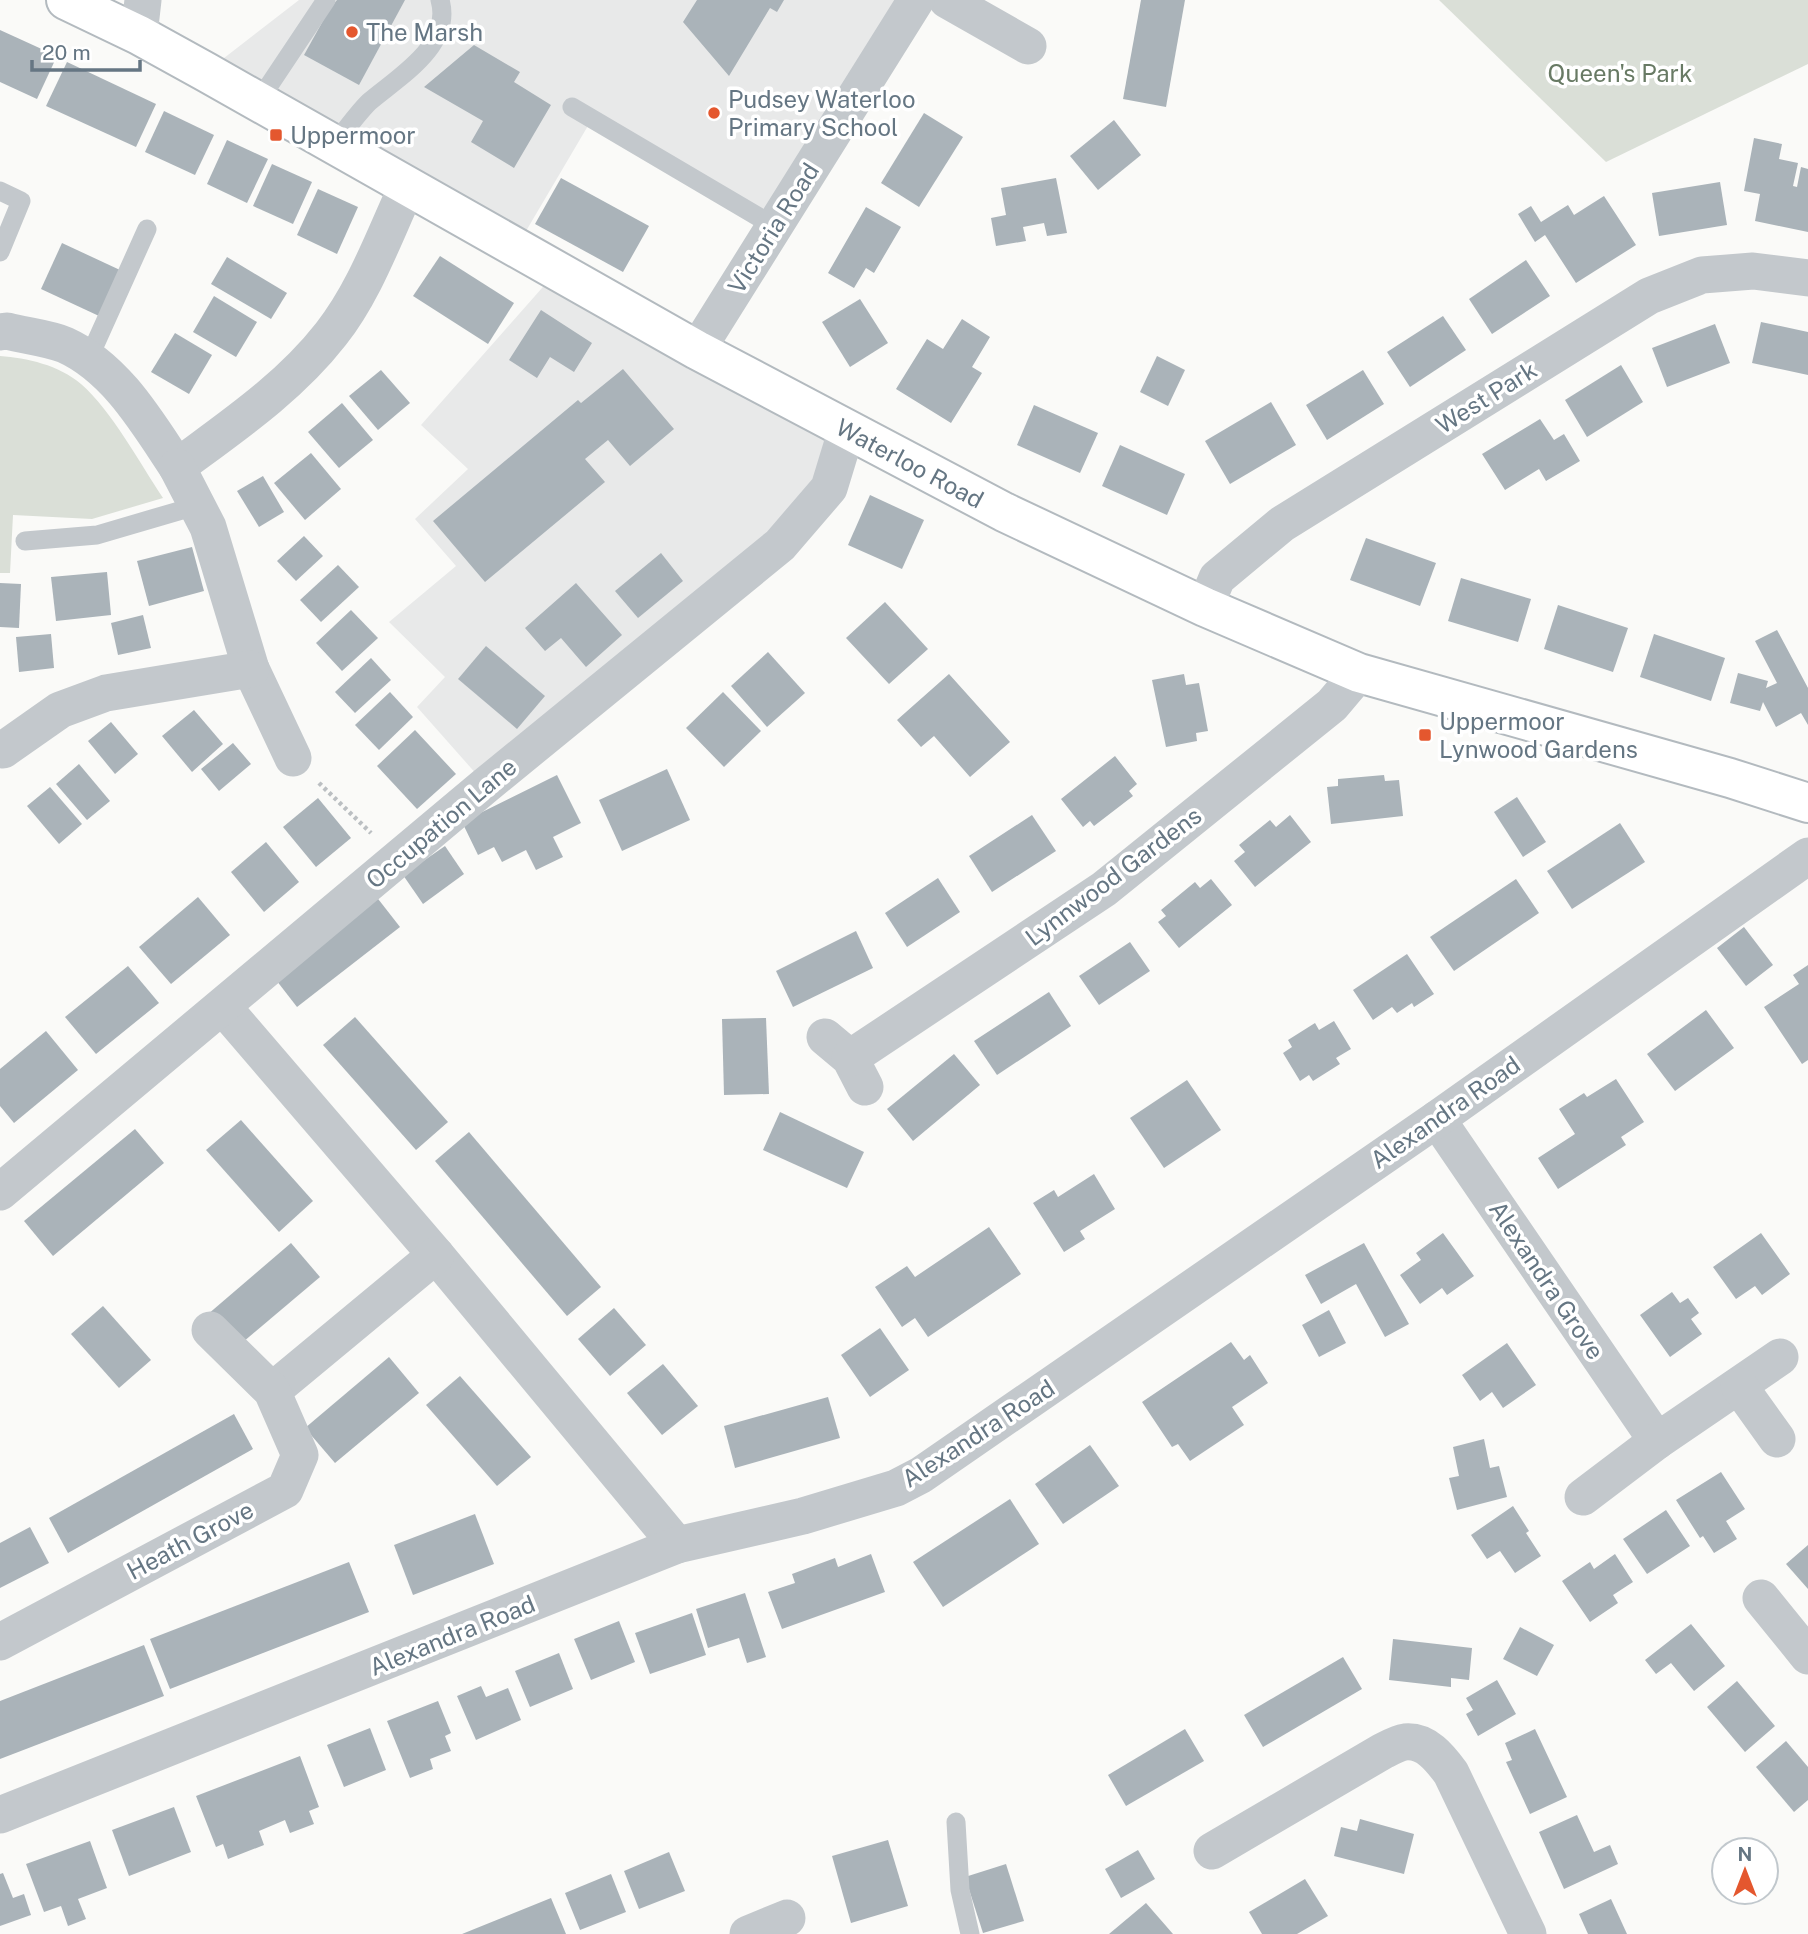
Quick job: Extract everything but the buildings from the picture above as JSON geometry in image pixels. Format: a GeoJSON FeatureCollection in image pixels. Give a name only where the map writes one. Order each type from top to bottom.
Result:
{"type":"FeatureCollection","features":[{"type":"Feature","properties":{"kind":"main road","name":"Waterloo Road"},"geometry":{"type":"LineString","coordinates":[[66,0],[141,17],[258,102],[697,350],[1003,512],[1205,607],[1359,673],[1730,778],[1808,803]]}},
{"type":"Feature","properties":{"kind":"street","name":"Victoria Road"},"geometry":{"type":"LineString","coordinates":[[697,350],[916,0]]}},
{"type":"Feature","properties":{"kind":"street"},"geometry":{"type":"LineString","coordinates":[[947,0],[1028,46]]}},
{"type":"Feature","properties":{"kind":"street"},"geometry":{"type":"LineString","coordinates":[[177,467],[242,420],[288,380],[331,334],[360,287],[407,187]]}},
{"type":"Feature","properties":{"kind":"street","name":"West Park"},"geometry":{"type":"LineString","coordinates":[[1205,607],[1217,578],[1282,524],[1649,296],[1702,275],[1753,271],[1808,278]]}},
{"type":"Feature","properties":{"kind":"street"},"geometry":{"type":"LineString","coordinates":[[0,332],[7,331],[65,345],[104,372],[141,413],[177,467],[208,527],[251,669],[293,758]]}},
{"type":"Feature","properties":{"kind":"street","name":"Occupation Lane"},"geometry":{"type":"LineString","coordinates":[[0,1192],[398,859],[780,545],[829,488],[847,429]]}},
{"type":"Feature","properties":{"kind":"street"},"geometry":{"type":"LineString","coordinates":[[3,750],[60,710],[106,693],[251,669]]}},
{"type":"Feature","properties":{"kind":"street","name":"Lynnwood Gardens"},"geometry":{"type":"LineString","coordinates":[[847,1061],[1104,889],[1332,705],[1359,673]]}},
{"type":"Feature","properties":{"kind":"street","name":"Alexandra Road"},"geometry":{"type":"LineString","coordinates":[[0,1815],[677,1545],[803,1516],[896,1488],[921,1475],[1437,1118],[1808,856]]}},
{"type":"Feature","properties":{"kind":"street"},"geometry":{"type":"LineString","coordinates":[[223,1007],[436,1255],[677,1545]]}},
{"type":"Feature","properties":{"kind":"street","name":"Alexandra Grove"},"geometry":{"type":"LineString","coordinates":[[1437,1118],[1657,1441]]}},
{"type":"Feature","properties":{"kind":"street"},"geometry":{"type":"LineString","coordinates":[[272,1391],[436,1255]]}},
{"type":"Feature","properties":{"kind":"street","name":"Heath Grove"},"geometry":{"type":"LineString","coordinates":[[0,1642],[285,1490],[300,1455],[272,1391],[209,1330]]}},
{"type":"Feature","properties":{"kind":"street"},"geometry":{"type":"LineString","coordinates":[[1583,1497],[1657,1441],[1780,1357]]}},
{"type":"Feature","properties":{"kind":"street"},"geometry":{"type":"LineString","coordinates":[[1739,1385],[1777,1439]]}},
{"type":"Feature","properties":{"kind":"street"},"geometry":{"type":"LineString","coordinates":[[1760,1598],[1808,1656]]}},
{"type":"Feature","properties":{"kind":"street"},"geometry":{"type":"LineString","coordinates":[[1212,1851],[1383,1751],[1405,1742],[1426,1746],[1451,1773],[1528,1934]]}},
{"type":"Feature","properties":{"kind":"street"},"geometry":{"type":"LineString","coordinates":[[748,1934],[787,1918]]}},
{"type":"Feature","properties":{"kind":"lane"},"geometry":{"type":"LineString","coordinates":[[258,102],[326,0]]}},
{"type":"Feature","properties":{"kind":"lane"},"geometry":{"type":"LineString","coordinates":[[334,145],[367,105],[425,55],[437,32],[443,11],[440,0]]}},
{"type":"Feature","properties":{"kind":"lane"},"geometry":{"type":"LineString","coordinates":[[572,107],[774,226]]}},
{"type":"Feature","properties":{"kind":"lane"},"geometry":{"type":"LineString","coordinates":[[0,191],[21,201],[0,252]]}},
{"type":"Feature","properties":{"kind":"lane"},"geometry":{"type":"LineString","coordinates":[[88,360],[147,229]]}},
{"type":"Feature","properties":{"kind":"lane"},"geometry":{"type":"LineString","coordinates":[[25,541],[97,535],[196,506]]}},
{"type":"Feature","properties":{"kind":"lane"},"geometry":{"type":"LineString","coordinates":[[956,1822],[960,1890],[971,1934]]}},
{"type":"Feature","properties":{"kind":"path"},"geometry":{"type":"LineString","coordinates":[[293,758],[398,859]]}},
{"type":"Feature","properties":{"kind":"shaded area"},"geometry":{"type":"Polygon","coordinates":[[[299,0],[916,0],[774,226],[592,119],[516,248],[206,72],[299,0]]]}},
{"type":"Feature","properties":{"kind":"shaded area"},"geometry":{"type":"Polygon","coordinates":[[[557,271],[847,429],[829,488],[486,785],[417,707],[445,677],[389,622],[456,566],[415,519],[468,469],[421,425],[557,271]]]}},
{"type":"Feature","properties":{"kind":"green space","name":"Queen's Park"},"geometry":{"type":"Polygon","coordinates":[[[1439,0],[1808,0],[1808,64],[1606,162],[1439,0]]]}},
{"type":"Feature","properties":{"kind":"green space"},"geometry":{"type":"Polygon","coordinates":[[[0,356],[42,364],[63,372],[81,384],[104,408],[163,498],[92,519],[13,515],[10,573],[0,573],[0,356]]]}},
{"type":"Feature","properties":{"kind":"place","name":"The Marsh"},"geometry":{"type":"Point","coordinates":[352,32]}},
{"type":"Feature","properties":{"kind":"place","name":"Pudsey Waterloo Primary School"},"geometry":{"type":"Point","coordinates":[714,113]}},
{"type":"Feature","properties":{"kind":"place","name":"Uppermoor"},"geometry":{"type":"Point","coordinates":[276,135]}},
{"type":"Feature","properties":{"kind":"place","name":"Uppermoor Lynwood Gardens"},"geometry":{"type":"Point","coordinates":[1425,735]}}]}
